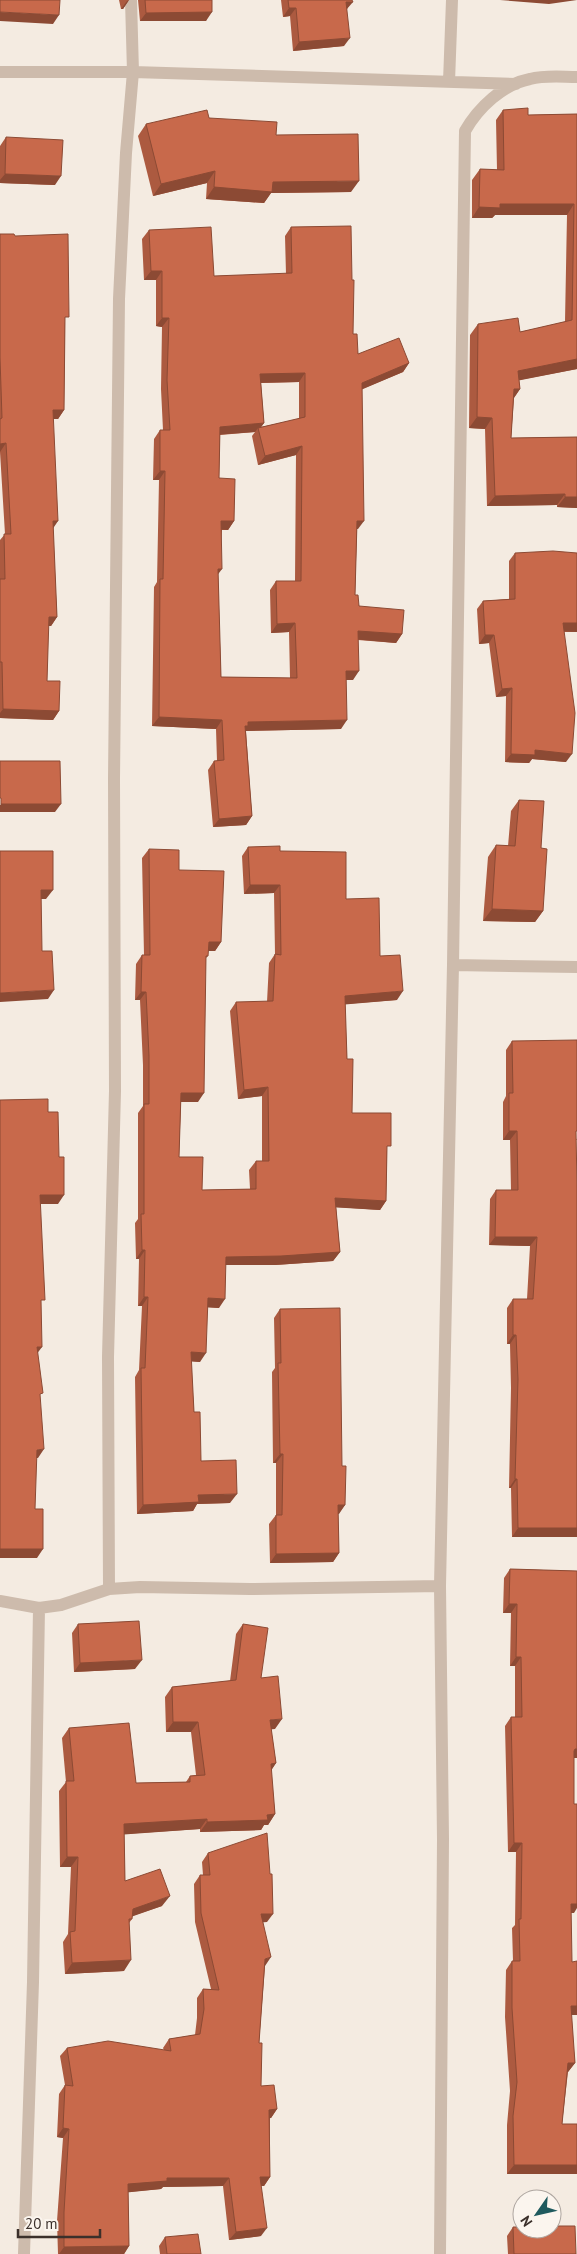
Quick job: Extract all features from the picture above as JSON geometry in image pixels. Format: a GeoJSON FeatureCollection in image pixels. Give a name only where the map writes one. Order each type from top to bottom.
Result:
{"type":"FeatureCollection","features":[{"type":"Feature","properties":{"kind":"street"},"geometry":{"type":"LineString","coordinates":[[109,1589],[108,1357],[115,1091],[114,779],[119,299],[132,72],[131,0]]}},
{"type":"Feature","properties":{"kind":"street"},"geometry":{"type":"LineString","coordinates":[[449,82],[452,0]]}},
{"type":"Feature","properties":{"kind":"street"},"geometry":{"type":"LineString","coordinates":[[0,72],[132,72],[516,84]]}},
{"type":"Feature","properties":{"kind":"street"},"geometry":{"type":"LineString","coordinates":[[440,2254],[442,1849],[440,1586],[453,965],[465,131],[472,118],[482,107],[500,93],[516,84],[530,78],[577,77]]}},
{"type":"Feature","properties":{"kind":"street"},"geometry":{"type":"LineString","coordinates":[[453,965],[577,967]]}},
{"type":"Feature","properties":{"kind":"street"},"geometry":{"type":"LineString","coordinates":[[0,1601],[39,1608],[62,1605],[109,1589],[440,1586]]}},
{"type":"Feature","properties":{"kind":"street"},"geometry":{"type":"LineString","coordinates":[[24,2254],[33,1982],[39,1608]]}},
{"type":"Feature","properties":{"kind":"building"},"geometry":{"type":"Polygon","coordinates":[[[0,0],[60,0],[59,15],[0,12],[0,0]]]}},
{"type":"Feature","properties":{"kind":"building"},"geometry":{"type":"Polygon","coordinates":[[[145,0],[212,0],[212,12],[146,13],[145,0]]]}},
{"type":"Feature","properties":{"kind":"building"},"geometry":{"type":"Polygon","coordinates":[[[288,0],[352,0],[353,2],[346,2],[350,38],[299,42],[296,8],[289,8],[288,0]]]}},
{"type":"Feature","properties":{"kind":"building"},"geometry":{"type":"Polygon","coordinates":[[[528,108],[528,115],[577,114],[577,359],[518,371],[520,389],[514,389],[511,438],[577,437],[577,497],[565,497],[565,494],[495,496],[492,418],[477,417],[478,324],[518,318],[520,332],[572,320],[574,204],[500,204],[500,208],[479,207],[480,169],[504,170],[503,110],[528,108]]]}},
{"type":"Feature","properties":{"kind":"building"},"geometry":{"type":"Polygon","coordinates":[[[207,110],[209,118],[277,122],[276,135],[358,134],[359,181],[273,182],[272,192],[214,187],[215,171],[161,184],[146,124],[207,110]]]}},
{"type":"Feature","properties":{"kind":"building"},"geometry":{"type":"Polygon","coordinates":[[[6,137],[63,140],[61,176],[5,174],[6,137]]]}},
{"type":"Feature","properties":{"kind":"building"},"geometry":{"type":"Polygon","coordinates":[[[351,226],[352,280],[354,280],[353,334],[357,334],[358,354],[399,338],[409,363],[362,383],[364,521],[357,521],[355,595],[358,595],[359,606],[404,610],[402,634],[358,631],[359,671],[346,671],[347,720],[248,722],[248,726],[245,726],[252,816],[219,819],[214,761],[224,760],[222,720],[159,717],[160,579],[163,579],[165,471],[160,471],[160,430],[170,430],[167,380],[169,318],[162,318],[162,271],[151,271],[149,230],[211,227],[214,276],[292,273],[291,227],[351,226]],[[305,373],[260,374],[264,423],[220,427],[219,478],[235,479],[234,521],[221,521],[222,569],[218,569],[221,677],[297,678],[295,623],[277,624],[276,581],[301,581],[302,446],[265,456],[258,428],[305,417],[305,373]]]}},
{"type":"Feature","properties":{"kind":"building"},"geometry":{"type":"Polygon","coordinates":[[[0,234],[14,234],[15,236],[68,234],[69,317],[65,317],[64,410],[53,410],[58,521],[53,521],[57,617],[49,617],[47,681],[60,681],[59,711],[3,709],[2,662],[0,662],[0,579],[5,579],[4,534],[11,534],[6,443],[0,444],[0,419],[2,418],[0,234]]]}},
{"type":"Feature","properties":{"kind":"building"},"geometry":{"type":"Polygon","coordinates":[[[553,551],[577,553],[577,623],[563,623],[575,713],[572,754],[535,750],[535,755],[511,754],[512,688],[502,689],[494,635],[485,635],[483,601],[515,599],[515,553],[553,551]]]}},
{"type":"Feature","properties":{"kind":"building"},"geometry":{"type":"Polygon","coordinates":[[[0,761],[60,761],[61,804],[1,804],[0,761]]]}},
{"type":"Feature","properties":{"kind":"building"},"geometry":{"type":"Polygon","coordinates":[[[519,800],[544,801],[541,848],[547,849],[543,911],[492,909],[496,845],[515,846],[519,800]]]}},
{"type":"Feature","properties":{"kind":"building"},"geometry":{"type":"Polygon","coordinates":[[[280,846],[280,851],[346,852],[346,899],[379,898],[380,956],[400,955],[403,991],[345,996],[347,1059],[353,1059],[352,1113],[391,1113],[391,1146],[387,1146],[386,1201],[335,1198],[340,1252],[226,1257],[225,1299],[208,1298],[206,1353],[191,1352],[194,1412],[200,1412],[201,1461],[236,1460],[237,1494],[198,1495],[199,1502],[143,1505],[141,1368],[145,1368],[148,1297],[144,1297],[145,1250],[142,1250],[141,1214],[144,1214],[144,1104],[149,1104],[149,1056],[146,992],[141,992],[142,955],[150,955],[149,849],[179,850],[179,870],[224,871],[221,942],[209,942],[208,956],[206,956],[204,1093],[181,1093],[179,1157],[203,1157],[202,1190],[256,1189],[256,1161],[269,1161],[268,1087],[244,1090],[236,1002],[273,1001],[275,954],[281,955],[280,885],[250,885],[248,847],[280,846]]]}},
{"type":"Feature","properties":{"kind":"building"},"geometry":{"type":"Polygon","coordinates":[[[0,851],[53,851],[53,890],[41,890],[42,951],[52,951],[54,990],[0,993],[0,851]]]}},
{"type":"Feature","properties":{"kind":"building"},"geometry":{"type":"Polygon","coordinates":[[[577,1040],[577,1528],[518,1528],[517,1479],[515,1479],[518,1379],[516,1335],[513,1335],[513,1299],[533,1299],[537,1237],[495,1237],[496,1190],[518,1190],[517,1131],[509,1131],[509,1093],[513,1093],[512,1041],[577,1040]]]}},
{"type":"Feature","properties":{"kind":"building"},"geometry":{"type":"Polygon","coordinates":[[[48,1099],[48,1112],[58,1112],[59,1157],[64,1157],[64,1195],[40,1195],[45,1300],[41,1300],[42,1347],[37,1347],[43,1393],[40,1394],[44,1449],[37,1450],[35,1509],[43,1509],[43,1549],[0,1549],[0,1100],[48,1099]]]}},
{"type":"Feature","properties":{"kind":"building"},"geometry":{"type":"Polygon","coordinates":[[[340,1308],[342,1466],[346,1466],[345,1505],[338,1505],[339,1553],[276,1554],[276,1515],[282,1515],[283,1454],[280,1454],[278,1363],[281,1363],[280,1309],[340,1308]]]}},
{"type":"Feature","properties":{"kind":"building"},"geometry":{"type":"Polygon","coordinates":[[[510,1569],[577,1571],[577,1749],[574,1751],[574,1804],[577,1804],[577,1904],[571,1904],[572,1962],[577,1961],[577,2006],[571,2006],[575,2063],[568,2063],[562,2124],[577,2124],[577,2165],[514,2165],[513,2116],[517,2082],[512,2008],[512,1961],[520,1961],[519,1919],[521,1919],[522,1843],[514,1843],[511,1717],[522,1717],[521,1657],[516,1657],[517,1604],[509,1604],[510,1569]]]}},
{"type":"Feature","properties":{"kind":"building"},"geometry":{"type":"Polygon","coordinates":[[[139,1621],[142,1660],[80,1663],[78,1624],[139,1621]]]}},
{"type":"Feature","properties":{"kind":"building"},"geometry":{"type":"Polygon","coordinates":[[[243,1624],[268,1628],[261,1678],[278,1676],[282,1719],[270,1720],[276,1763],[271,1764],[275,1814],[267,1815],[268,1820],[207,1822],[207,1819],[124,1824],[125,1881],[160,1869],[170,1896],[133,1909],[132,1919],[129,1919],[131,1960],[72,1963],[70,1932],[75,1931],[78,1857],[67,1857],[66,1781],[74,1781],[69,1728],[129,1723],[136,1783],[190,1782],[190,1776],[205,1775],[198,1722],[173,1722],[172,1687],[236,1680],[243,1624]]]}},
{"type":"Feature","properties":{"kind":"building"},"geometry":{"type":"Polygon","coordinates":[[[267,1833],[270,1874],[272,1874],[273,1914],[261,1914],[271,1957],[265,1959],[259,2043],[262,2043],[261,2086],[274,2085],[277,2109],[269,2110],[270,2177],[260,2177],[267,2228],[236,2232],[229,2178],[167,2178],[167,2181],[128,2184],[129,2246],[64,2247],[69,2129],[63,2128],[65,2085],[73,2086],[67,2048],[108,2041],[171,2051],[169,2039],[200,2034],[204,2009],[203,1989],[219,1990],[201,1913],[200,1875],[210,1875],[208,1853],[267,1833]]]}},
{"type":"Feature","properties":{"kind":"building"},"geometry":{"type":"Polygon","coordinates":[[[562,2226],[575,2226],[576,2254],[514,2254],[513,2239],[562,2239],[562,2226]]]}},
{"type":"Feature","properties":{"kind":"building"},"geometry":{"type":"Polygon","coordinates":[[[198,2234],[201,2254],[167,2254],[165,2237],[198,2234]]]}}]}
